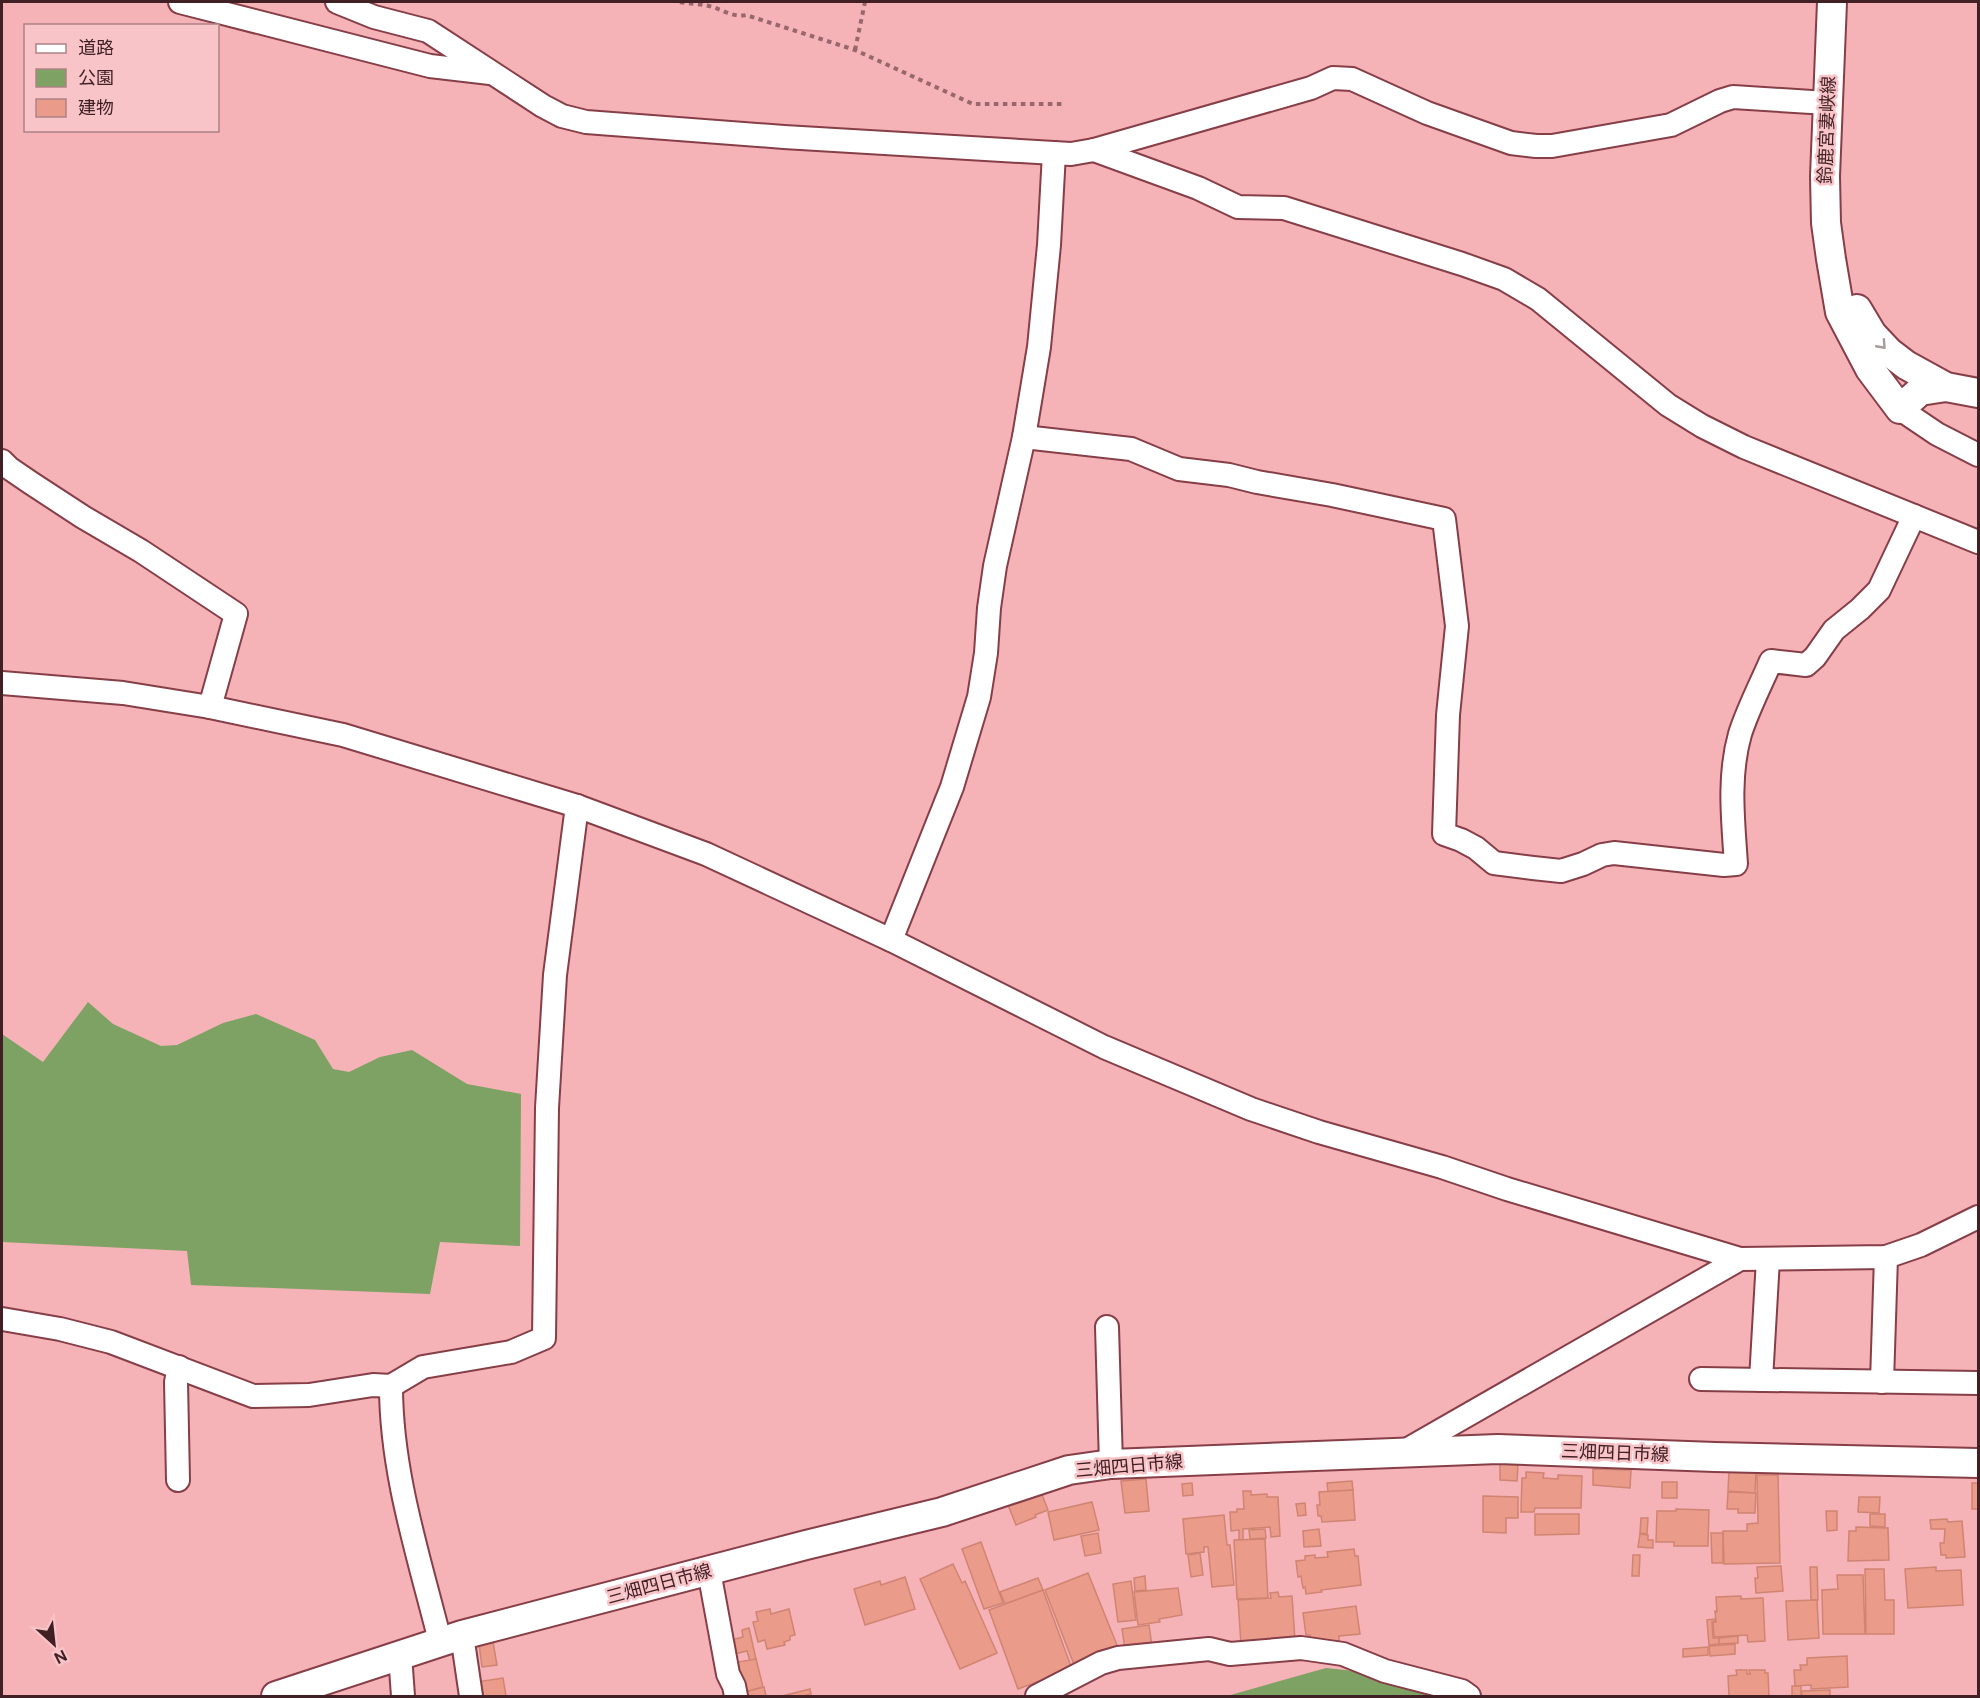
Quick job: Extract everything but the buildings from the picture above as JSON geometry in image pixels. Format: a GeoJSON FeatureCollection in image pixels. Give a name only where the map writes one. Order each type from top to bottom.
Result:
{"type":"FeatureCollection","features":[{"type":"Feature","properties":{"kind":"main road","name":"鈴鹿宮妻峡線"},"geometry":{"type":"LineString","coordinates":[[1832,2],[1827,103],[1826,223],[1840,312],[1870,369],[1900,409],[1920,391],[1946,387]]}},
{"type":"Feature","properties":{"kind":"main road","name":"鈴鹿宮妻峡線"},"geometry":{"type":"LineString","coordinates":[[1831,259],[1848,296],[1872,334],[1889,352],[1906,365],[1946,387],[1978,393]]}},
{"type":"Feature","properties":{"kind":"main road","name":"三畑四日市線"},"geometry":{"type":"LineString","coordinates":[[276,1696],[451,1638],[942,1512],[1069,1470],[1111,1464],[1498,1449],[1738,1458],[1978,1463]]}},
{"type":"Feature","properties":{"kind":"street"},"geometry":{"type":"LineString","coordinates":[[180,2],[430,66],[492,74]]}},
{"type":"Feature","properties":{"kind":"street"},"geometry":{"type":"LineString","coordinates":[[337,2],[374,17],[428,31],[492,74],[506,80],[543,106],[562,116],[586,122],[784,137],[1071,154],[1094,150],[1311,88],[1333,78],[1352,79],[1427,113],[1521,145],[1552,146],[1671,125],[1733,97],[1827,103]]}},
{"type":"Feature","properties":{"kind":"street"},"geometry":{"type":"LineString","coordinates":[[1094,150],[1198,188],[1238,207],[1284,207],[1504,279],[1538,299],[1668,405],[1702,426],[1744,447],[1978,542]]}},
{"type":"Feature","properties":{"kind":"street"},"geometry":{"type":"LineString","coordinates":[[891,940],[952,787],[979,697],[986,653],[989,608],[999,547],[1024,437],[1039,347],[1049,245],[1053,153]]}},
{"type":"Feature","properties":{"kind":"street"},"geometry":{"type":"LineString","coordinates":[[1900,409],[1937,434],[1978,455]]}},
{"type":"Feature","properties":{"kind":"street"},"geometry":{"type":"LineString","coordinates":[[1024,437],[1131,449],[1179,469],[1229,475],[1444,519],[1457,626],[1448,715],[1444,834],[1476,848],[1494,863],[1561,871],[1602,855],[1614,853],[1724,865],[1736,864],[1732,791],[1740,734],[1771,661],[1806,665],[1815,657],[1834,630],[1879,590],[1914,516]]}},
{"type":"Feature","properties":{"kind":"street"},"geometry":{"type":"LineString","coordinates":[[2,461],[83,517],[141,551],[236,614],[210,707]]}},
{"type":"Feature","properties":{"kind":"street"},"geometry":{"type":"LineString","coordinates":[[2,683],[123,693],[210,707],[343,735],[578,806],[706,854],[891,940],[1104,1047],[1251,1109],[1318,1132],[1442,1167],[1507,1189],[1740,1259],[1886,1257],[1921,1245],[1978,1216]]}},
{"type":"Feature","properties":{"kind":"street"},"geometry":{"type":"LineString","coordinates":[[2,1319],[60,1329],[111,1342],[253,1396],[309,1395],[373,1385],[391,1386],[423,1367],[511,1352],[544,1338],[547,1108],[555,975],[578,806]]}},
{"type":"Feature","properties":{"kind":"street"},"geometry":{"type":"LineString","coordinates":[[1881,1382],[1886,1257]]}},
{"type":"Feature","properties":{"kind":"street"},"geometry":{"type":"LineString","coordinates":[[1403,1452],[1740,1259]]}},
{"type":"Feature","properties":{"kind":"street"},"geometry":{"type":"LineString","coordinates":[[1761,1380],[1768,1259]]}},
{"type":"Feature","properties":{"kind":"street"},"geometry":{"type":"LineString","coordinates":[[1107,1328],[1111,1464]]}},
{"type":"Feature","properties":{"kind":"street"},"geometry":{"type":"LineString","coordinates":[[178,1480],[176,1382],[179,1367]]}},
{"type":"Feature","properties":{"kind":"street"},"geometry":{"type":"LineString","coordinates":[[1701,1379],[1830,1379],[1978,1383]]}},
{"type":"Feature","properties":{"kind":"street"},"geometry":{"type":"LineString","coordinates":[[391,1386],[391,1415],[401,1487],[471,1696]]}},
{"type":"Feature","properties":{"kind":"street"},"geometry":{"type":"LineString","coordinates":[[709,1571],[728,1674],[736,1696]]}},
{"type":"Feature","properties":{"kind":"street"},"geometry":{"type":"LineString","coordinates":[[1037,1696],[1101,1663],[1118,1658],[1209,1649],[1230,1654],[1301,1648],[1343,1654],[1384,1671],[1462,1691],[1469,1696]]}},
{"type":"Feature","properties":{"kind":"street"},"geometry":{"type":"LineString","coordinates":[[400,1655],[404,1696]]}},
{"type":"Feature","properties":{"kind":"path"},"geometry":{"type":"LineString","coordinates":[[680,2],[696,6],[706,5],[738,17],[746,15],[855,50],[973,104],[1063,104]]}},
{"type":"Feature","properties":{"kind":"path"},"geometry":{"type":"LineString","coordinates":[[855,50],[865,2]]}},
{"type":"Feature","properties":{"kind":"green space"},"geometry":{"type":"Polygon","coordinates":[[[88,1002],[113,1024],[161,1046],[177,1045],[223,1023],[256,1014],[315,1040],[333,1069],[349,1072],[380,1057],[412,1050],[467,1084],[521,1094],[520,1246],[440,1242],[430,1294],[191,1285],[187,1251],[2,1242],[2,1034],[43,1062],[88,1002]]]}},
{"type":"Feature","properties":{"kind":"green space"},"geometry":{"type":"Polygon","coordinates":[[[1326,1668],[1428,1679],[1451,1696],[1227,1696],[1326,1668]]]}}]}
